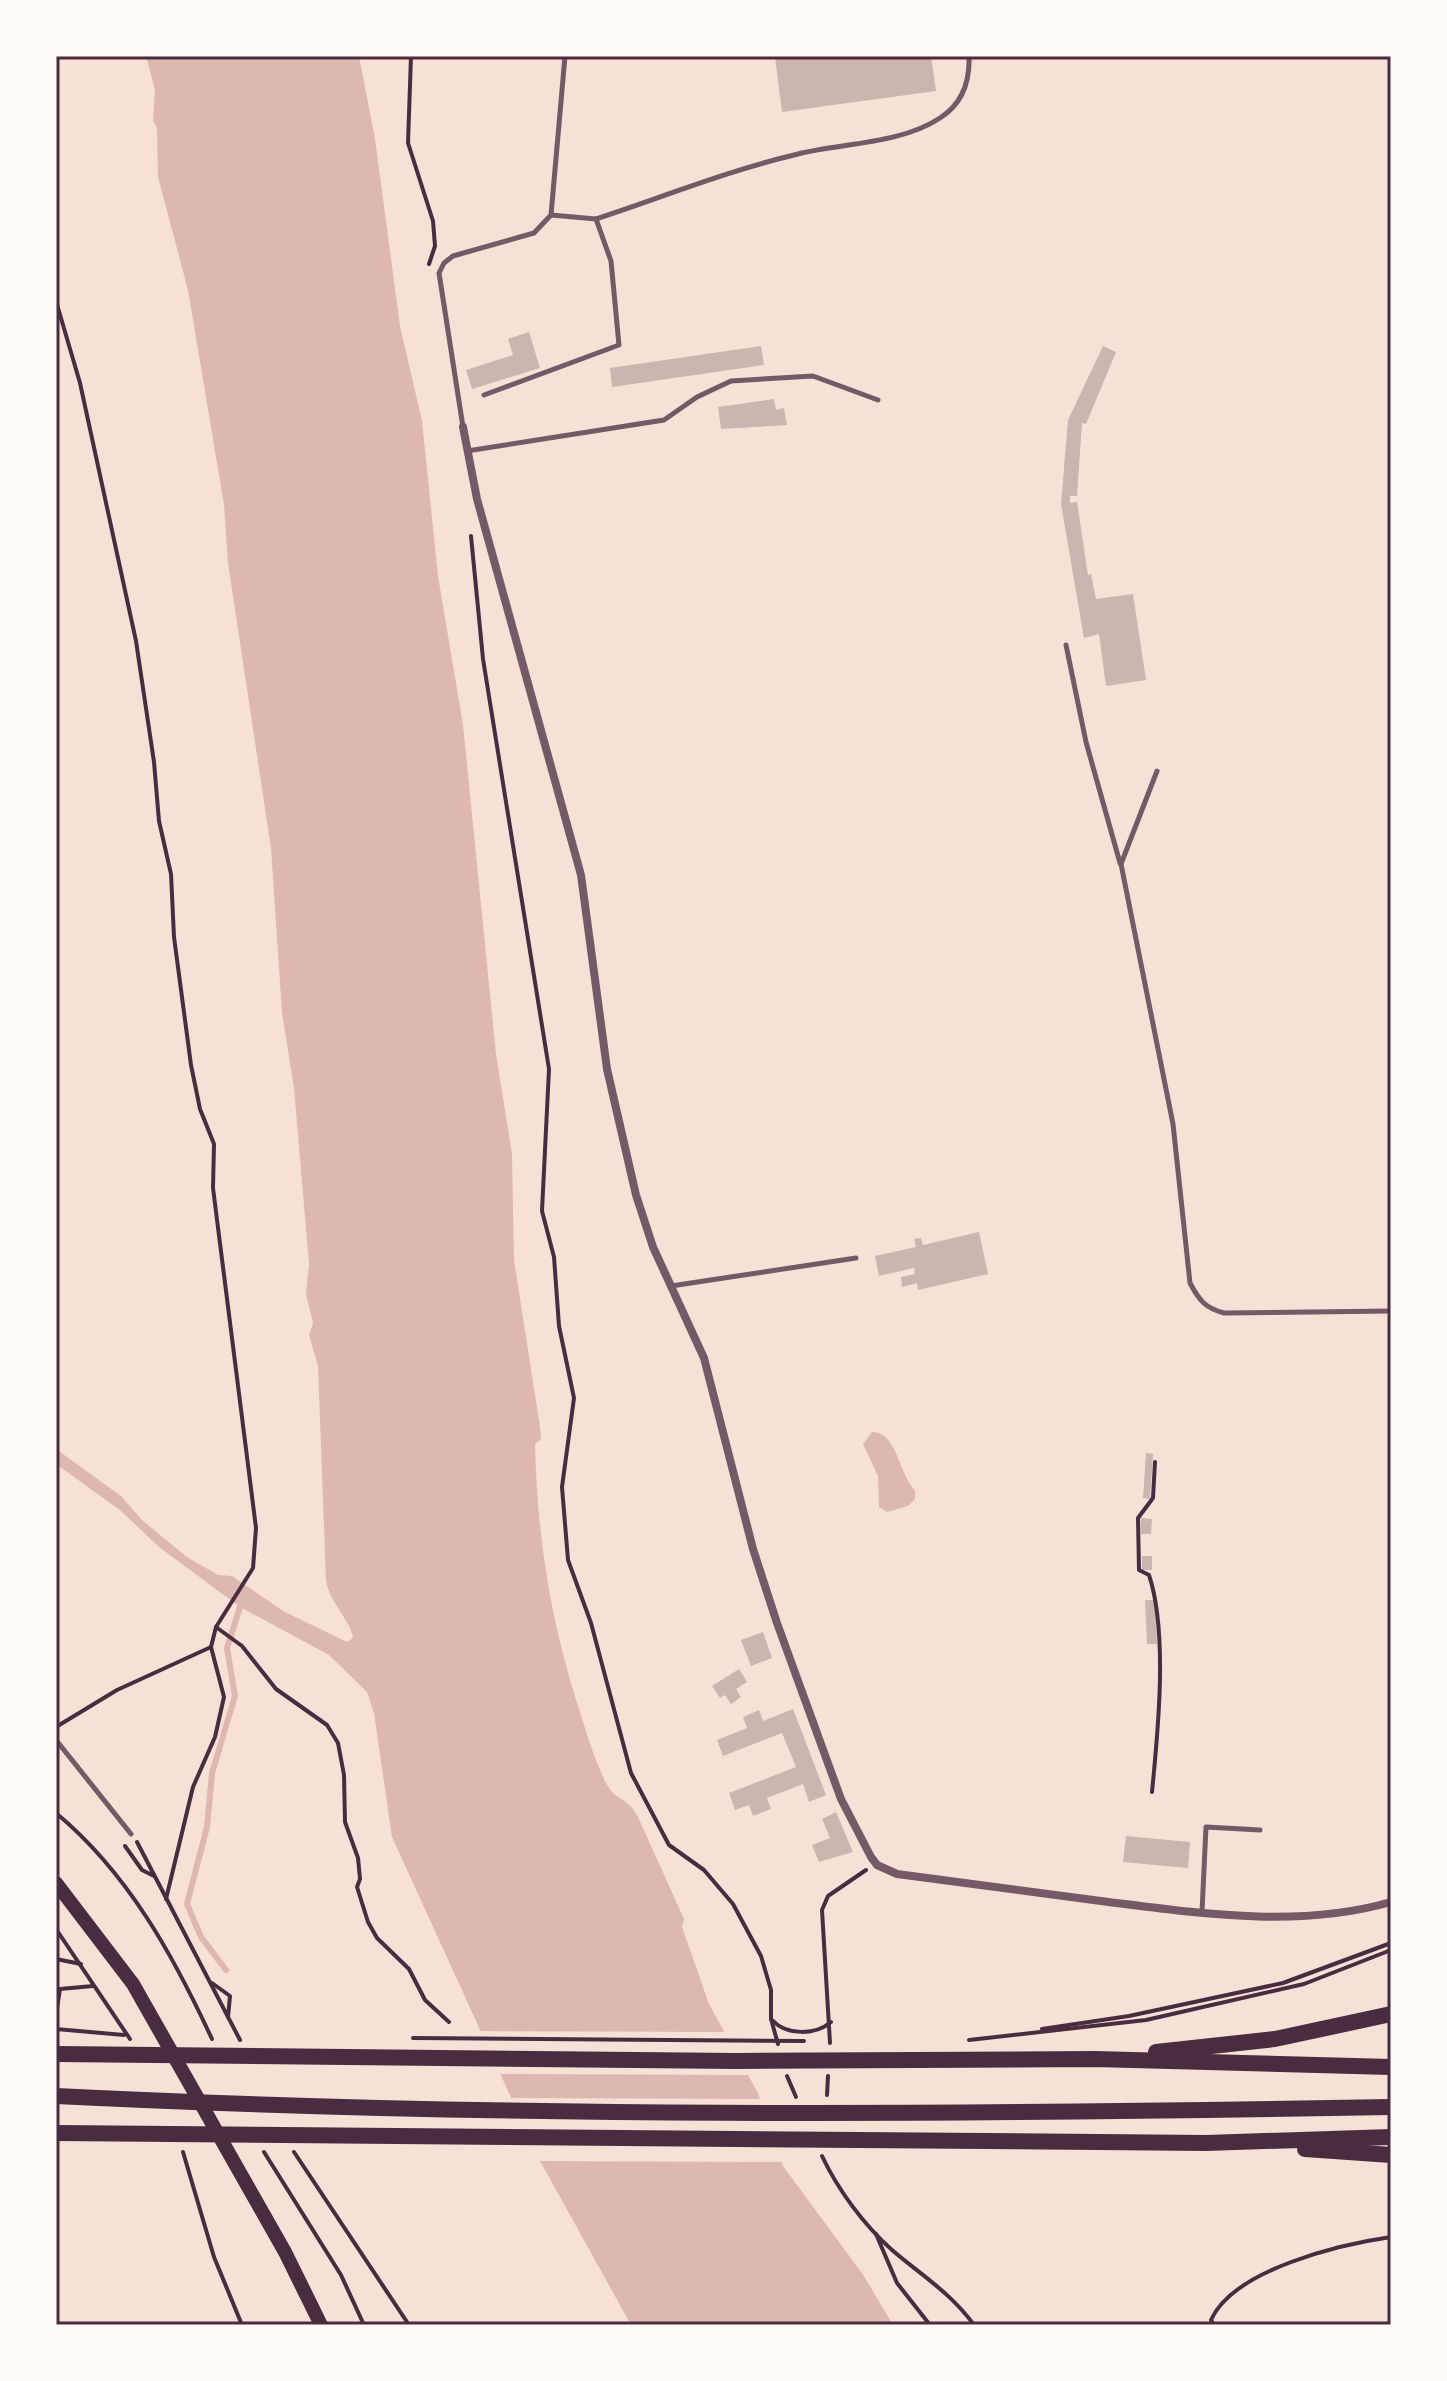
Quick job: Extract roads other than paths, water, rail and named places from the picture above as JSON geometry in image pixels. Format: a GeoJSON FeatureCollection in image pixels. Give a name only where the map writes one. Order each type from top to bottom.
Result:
{"type":"FeatureCollection","features":[{"type":"Feature","properties":{"kind":"highway"},"geometry":{"type":"LineString","coordinates":[[1095,2059],[1275,2039],[1391,2014]]}},
{"type":"Feature","properties":{"kind":"highway"},"geometry":{"type":"LineString","coordinates":[[56,2054],[971,2062],[1095,2059],[1391,2067]]}},
{"type":"Feature","properties":{"kind":"highway"},"geometry":{"type":"LineString","coordinates":[[56,2096],[295,2107],[750,2114],[1391,2107]]}},
{"type":"Feature","properties":{"kind":"highway"},"geometry":{"type":"LineString","coordinates":[[56,2133],[1206,2143],[1391,2137]]}},
{"type":"Feature","properties":{"kind":"highway"},"geometry":{"type":"LineString","coordinates":[[1206,2143],[1391,2155]]}},
{"type":"Feature","properties":{"kind":"main road"},"geometry":{"type":"LineString","coordinates":[[56,1883],[133,1984],[285,2252],[321,2325]]}},
{"type":"Feature","properties":{"kind":"street"},"geometry":{"type":"LineString","coordinates":[[463,427],[477,499],[581,875],[607,1069],[636,1195],[669,1287],[687,1316],[704,1358],[753,1549],[777,1623],[841,1799],[877,1865],[897,1874],[1202,1912],[1296,1917],[1354,1911],[1391,1902]]}},
{"type":"Feature","properties":{"kind":"lane"},"geometry":{"type":"LineString","coordinates":[[463,427],[440,284],[444,263],[453,256],[534,233],[551,215],[565,56]]}},
{"type":"Feature","properties":{"kind":"lane"},"geometry":{"type":"LineString","coordinates":[[551,215],[596,219],[796,154],[907,132],[938,120],[957,104],[970,75],[969,56]]}},
{"type":"Feature","properties":{"kind":"lane"},"geometry":{"type":"LineString","coordinates":[[484,395],[619,345],[611,261],[596,219]]}},
{"type":"Feature","properties":{"kind":"lane"},"geometry":{"type":"LineString","coordinates":[[467,451],[664,420],[697,397],[731,381],[813,376],[878,400]]}},
{"type":"Feature","properties":{"kind":"lane"},"geometry":{"type":"LineString","coordinates":[[1066,645],[1086,742],[1121,864],[1173,1124],[1190,1283],[1200,1301],[1209,1309],[1224,1313],[1391,1311]]}},
{"type":"Feature","properties":{"kind":"lane"},"geometry":{"type":"LineString","coordinates":[[1121,864],[1157,771]]}},
{"type":"Feature","properties":{"kind":"lane"},"geometry":{"type":"LineString","coordinates":[[669,1287],[856,1258]]}},
{"type":"Feature","properties":{"kind":"lane"},"geometry":{"type":"LineString","coordinates":[[56,1740],[131,1834]]}},
{"type":"Feature","properties":{"kind":"lane"},"geometry":{"type":"LineString","coordinates":[[1202,1912],[1206,1827],[1260,1830]]}},
{"type":"Feature","properties":{"kind":"waterway"},"geometry":{"type":"LineString","coordinates":[[226,1970],[201,1937],[187,1904],[207,1827],[212,1773],[235,1696],[227,1648],[240,1607]]}}]}
